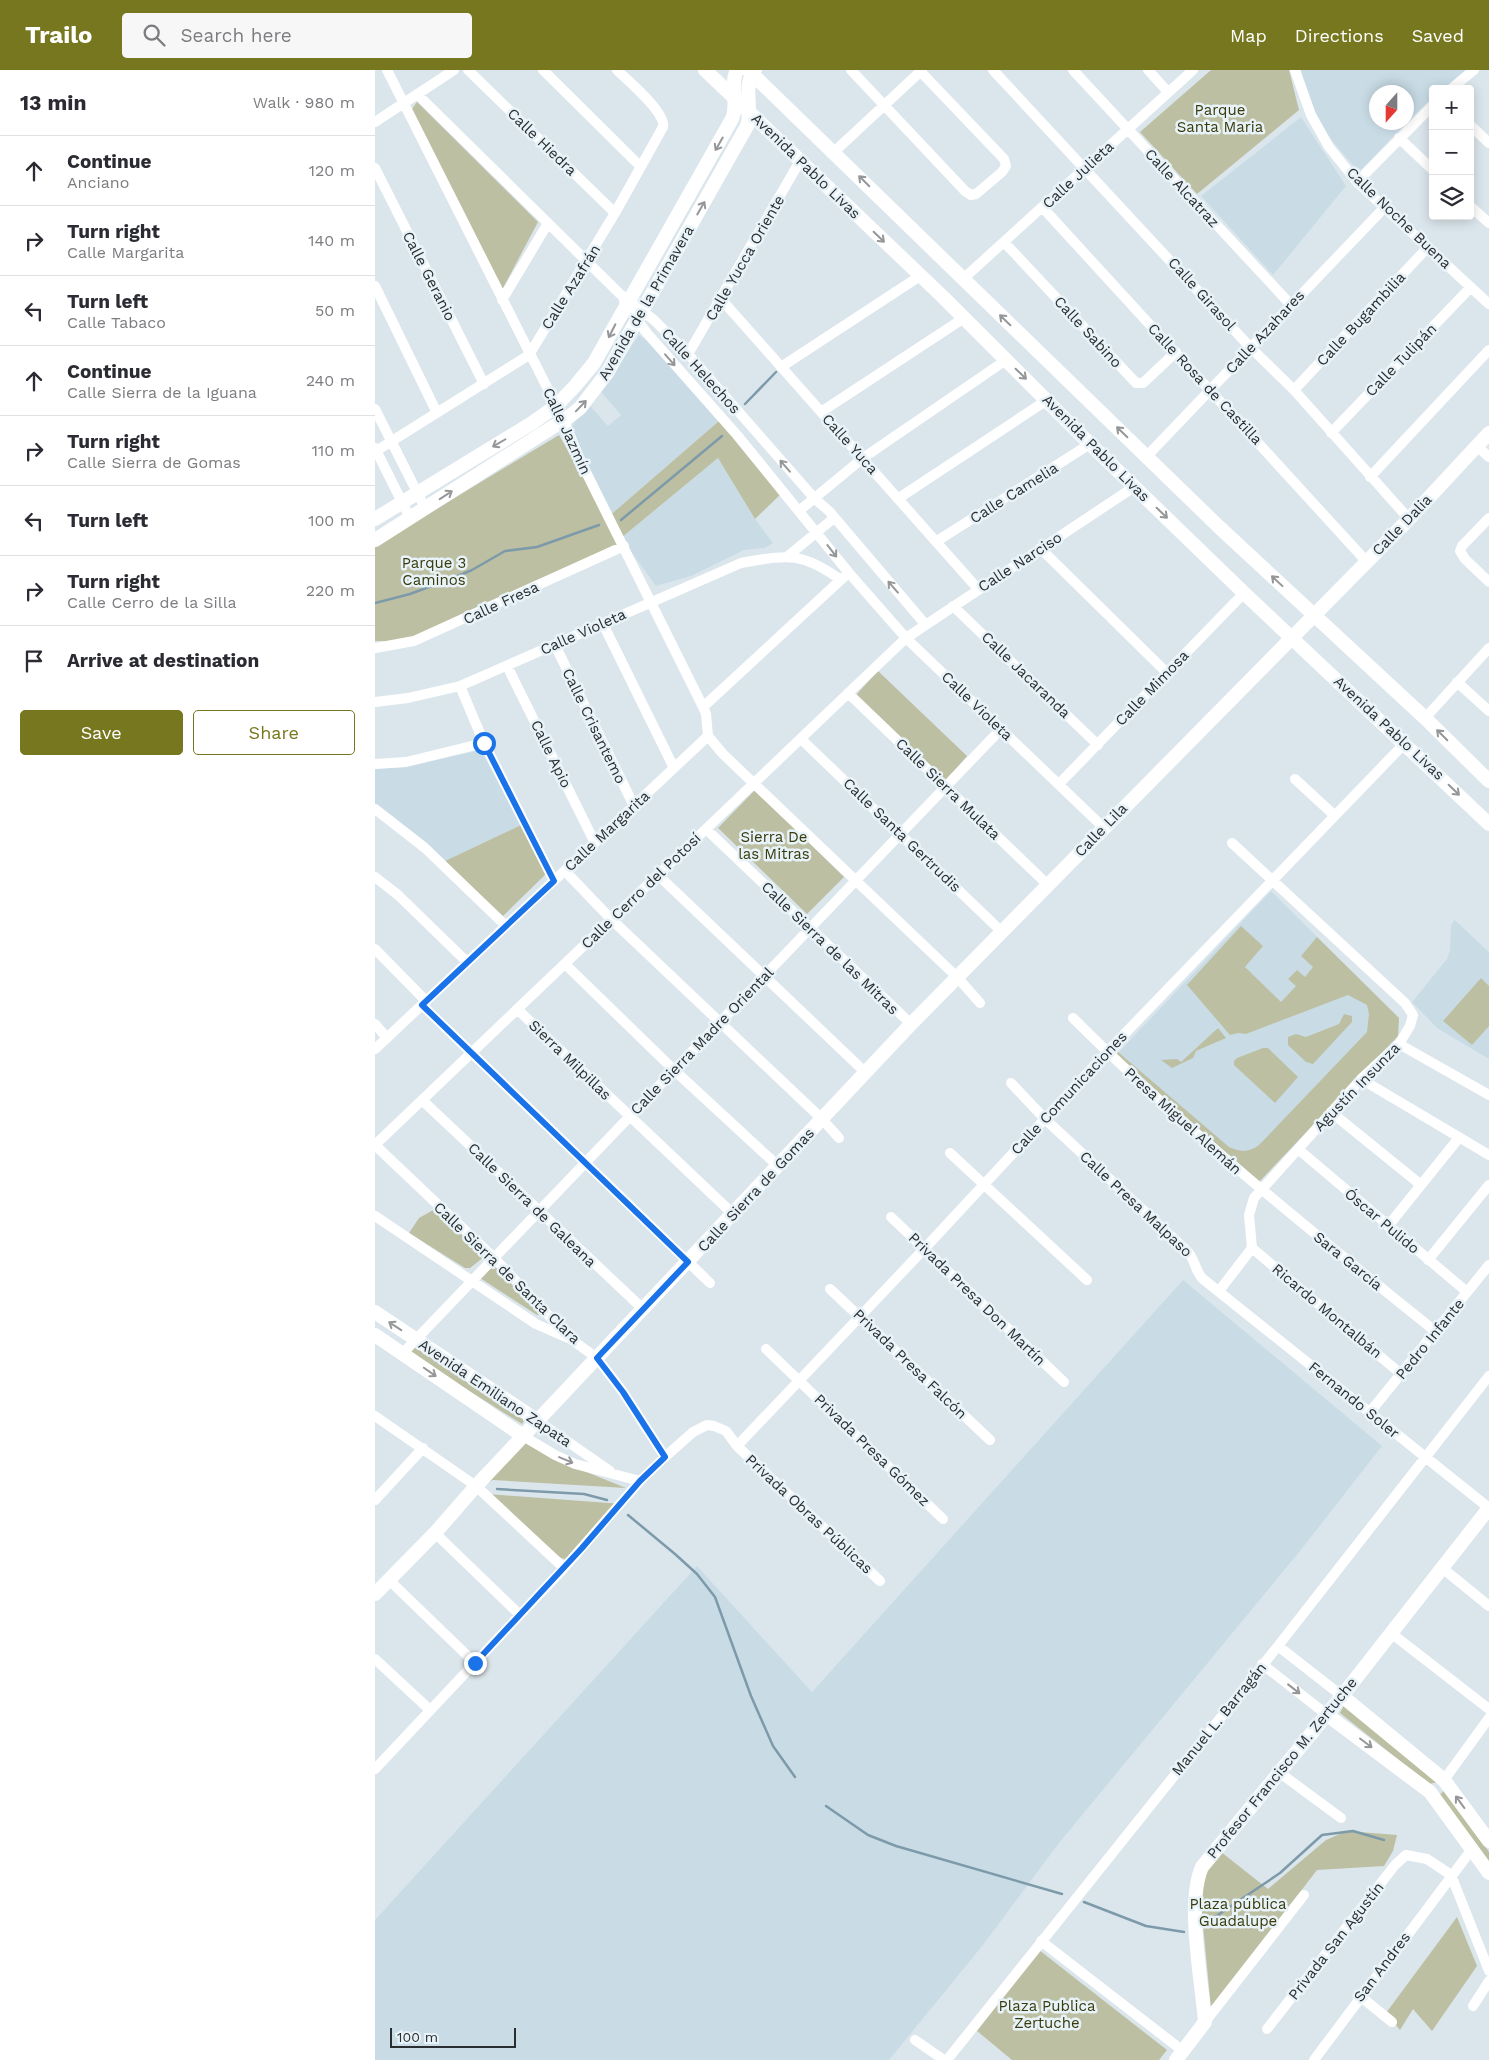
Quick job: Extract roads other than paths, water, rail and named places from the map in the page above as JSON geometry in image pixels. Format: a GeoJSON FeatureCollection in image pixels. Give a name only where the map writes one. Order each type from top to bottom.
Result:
{"type":"FeatureCollection","features":[{"type":"Feature","properties":{"kind":"street","name":"Calle Jazmín"},"geometry":{"type":"LineString","coordinates":[[387,70],[405,102],[529,355],[564,421],[581,462],[703,707],[706,714],[708,736]]}},
{"type":"Feature","properties":{"kind":"street"},"geometry":{"type":"LineString","coordinates":[[375,122],[453,70]]}},
{"type":"Feature","properties":{"kind":"street","name":"Calle Hiedra"},"geometry":{"type":"LineString","coordinates":[[468,70],[615,213]]}},
{"type":"Feature","properties":{"kind":"street"},"geometry":{"type":"LineString","coordinates":[[543,70],[640,166]]}},
{"type":"Feature","properties":{"kind":"street","name":"Calle Azafrán"},"geometry":{"type":"LineString","coordinates":[[376,450],[392,442],[529,355],[615,213],[664,122],[658,112],[617,70]]}},
{"type":"Feature","properties":{"kind":"street","name":"Avenida Pablo Livas"},"geometry":{"type":"LineString","coordinates":[[705,70],[964,318],[1090,444],[1244,593],[1489,824]]}},
{"type":"Feature","properties":{"kind":"street","name":"Avenida de la Primavera"},"geometry":{"type":"LineString","coordinates":[[375,519],[517,433],[556,406],[594,362],[625,300],[735,113],[733,82],[737,70]]}},
{"type":"Feature","properties":{"kind":"street"},"geometry":{"type":"LineString","coordinates":[[834,152],[883,106],[921,71],[1004,159],[1005,166],[1002,172],[976,194],[971,195],[883,106],[851,70]]}},
{"type":"Feature","properties":{"kind":"street","name":"Calle Girasol"},"geometry":{"type":"LineString","coordinates":[[993,70],[1086,168],[1250,347],[1294,390],[1409,519]]}},
{"type":"Feature","properties":{"kind":"street","name":"Calle Alcatraz"},"geometry":{"type":"LineString","coordinates":[[1073,70],[1291,306]]}},
{"type":"Feature","properties":{"kind":"street"},"geometry":{"type":"LineString","coordinates":[[1148,70],[1168,92]]}},
{"type":"Feature","properties":{"kind":"street","name":"Calle Julieta"},"geometry":{"type":"LineString","coordinates":[[963,279],[1193,70]]}},
{"type":"Feature","properties":{"kind":"street","name":"Calle Noche Buena"},"geometry":{"type":"LineString","coordinates":[[1295,70],[1311,115],[1329,147],[1357,182],[1489,304]]}},
{"type":"Feature","properties":{"kind":"street"},"geometry":{"type":"LineString","coordinates":[[1456,85],[1474,70]]}},
{"type":"Feature","properties":{"kind":"street"},"geometry":{"type":"LineString","coordinates":[[750,112],[747,86],[751,71]]}},
{"type":"Feature","properties":{"kind":"street","name":"Avenida Pablo Livas"},"geometry":{"type":"LineString","coordinates":[[751,71],[1219,527],[1425,718],[1489,781]]}},
{"type":"Feature","properties":{"kind":"street"},"geometry":{"type":"LineString","coordinates":[[417,94],[587,260],[625,300]]}},
{"type":"Feature","properties":{"kind":"street"},"geometry":{"type":"LineString","coordinates":[[1357,182],[1429,109]]}},
{"type":"Feature","properties":{"kind":"street","name":"Avenida de la Primavera"},"geometry":{"type":"LineString","coordinates":[[375,540],[564,421],[580,408],[599,385],[641,317],[747,126],[750,112]]}},
{"type":"Feature","properties":{"kind":"street"},"geometry":{"type":"LineString","coordinates":[[1474,129],[1489,143]]}},
{"type":"Feature","properties":{"kind":"street"},"geometry":{"type":"LineString","coordinates":[[1399,138],[1429,166]]}},
{"type":"Feature","properties":{"kind":"street","name":"Calle Yucca Oriente"},"geometry":{"type":"LineString","coordinates":[[688,354],[800,162]]}},
{"type":"Feature","properties":{"kind":"street","name":"Calle Geranio"},"geometry":{"type":"LineString","coordinates":[[375,168],[484,384]]}},
{"type":"Feature","properties":{"kind":"street","name":"Calle Rosa de Castilla"},"geometry":{"type":"LineString","coordinates":[[1043,208],[1212,390],[1367,562]]}},
{"type":"Feature","properties":{"kind":"street","name":"Calle Azahares"},"geometry":{"type":"LineString","coordinates":[[1147,456],[1384,208]]}},
{"type":"Feature","properties":{"kind":"street"},"geometry":{"type":"LineString","coordinates":[[1474,210],[1489,223]]}},
{"type":"Feature","properties":{"kind":"street"},"geometry":{"type":"LineString","coordinates":[[502,300],[548,223]]}},
{"type":"Feature","properties":{"kind":"street","name":"Calle Sabino"},"geometry":{"type":"LineString","coordinates":[[1004,242],[1136,383],[1143,383],[1176,352]]}},
{"type":"Feature","properties":{"kind":"street","name":"Calle Bugambilia"},"geometry":{"type":"LineString","coordinates":[[1294,390],[1428,247]]}},
{"type":"Feature","properties":{"kind":"street"},"geometry":{"type":"LineString","coordinates":[[781,367],[920,276]]}},
{"type":"Feature","properties":{"kind":"street"},"geometry":{"type":"LineString","coordinates":[[375,286],[437,413]]}},
{"type":"Feature","properties":{"kind":"street","name":"Calle Tulipán"},"geometry":{"type":"LineString","coordinates":[[1331,433],[1471,287]]}},
{"type":"Feature","properties":{"kind":"street","name":"Calle Yuca"},"geometry":{"type":"LineString","coordinates":[[721,299],[978,589]]}},
{"type":"Feature","properties":{"kind":"street","name":"Calle Violeta"},"geometry":{"type":"LineString","coordinates":[[625,300],[800,510],[818,533],[845,576],[1104,828]]}},
{"type":"Feature","properties":{"kind":"street","name":"Calle Helechos"},"geometry":{"type":"LineString","coordinates":[[641,317],[688,354],[815,499],[834,518],[925,624]]}},
{"type":"Feature","properties":{"kind":"street"},"geometry":{"type":"LineString","coordinates":[[821,412],[964,318]]}},
{"type":"Feature","properties":{"kind":"street"},"geometry":{"type":"LineString","coordinates":[[1370,477],[1489,350]]}},
{"type":"Feature","properties":{"kind":"street"},"geometry":{"type":"LineString","coordinates":[[800,510],[863,458],[1006,360]]}},
{"type":"Feature","properties":{"kind":"street"},"geometry":{"type":"LineString","coordinates":[[899,498],[1047,400]]}},
{"type":"Feature","properties":{"kind":"street"},"geometry":{"type":"LineString","coordinates":[[375,409],[425,508]]}},
{"type":"Feature","properties":{"kind":"street","name":"Calle Dalia"},"geometry":{"type":"LineString","coordinates":[[1291,636],[1367,562],[1489,434]]}},
{"type":"Feature","properties":{"kind":"street","name":"Calle Camelia"},"geometry":{"type":"LineString","coordinates":[[937,541],[1090,444]]}},
{"type":"Feature","properties":{"kind":"street"},"geometry":{"type":"LineString","coordinates":[[1477,446],[1489,458]]}},
{"type":"Feature","properties":{"kind":"street"},"geometry":{"type":"LineString","coordinates":[[376,450],[410,518]]}},
{"type":"Feature","properties":{"kind":"street","name":"Calle Narciso"},"geometry":{"type":"LineString","coordinates":[[907,638],[925,624],[1134,487]]}},
{"type":"Feature","properties":{"kind":"street","name":"Calle Violeta"},"geometry":{"type":"LineString","coordinates":[[788,556],[834,518]]}},
{"type":"Feature","properties":{"kind":"street"},"geometry":{"type":"LineString","coordinates":[[1489,518],[1462,546],[1460,551],[1465,559],[1489,582]]}},
{"type":"Feature","properties":{"kind":"street","name":"Calle Fresa"},"geometry":{"type":"LineString","coordinates":[[375,648],[405,644],[423,638],[624,546]]}},
{"type":"Feature","properties":{"kind":"street"},"geometry":{"type":"LineString","coordinates":[[1040,548],[1166,672]]}},
{"type":"Feature","properties":{"kind":"street","name":"Calle Violeta"},"geometry":{"type":"LineString","coordinates":[[375,702],[408,698],[460,686],[603,624],[651,600],[741,563],[788,556],[845,576]]}},
{"type":"Feature","properties":{"kind":"street"},"geometry":{"type":"LineString","coordinates":[[703,707],[845,576]]}},
{"type":"Feature","properties":{"kind":"street","name":"Calle Mimosa"},"geometry":{"type":"LineString","coordinates":[[1059,784],[1244,593]]}},
{"type":"Feature","properties":{"kind":"street","name":"Calle Jacaranda"},"geometry":{"type":"LineString","coordinates":[[953,606],[1098,745]]}},
{"type":"Feature","properties":{"kind":"street"},"geometry":{"type":"LineString","coordinates":[[603,624],[674,768]]}},
{"type":"Feature","properties":{"kind":"street","name":"Calle Lila"},"geometry":{"type":"LineString","coordinates":[[911,1024],[1291,636]]}},
{"type":"Feature","properties":{"kind":"street","name":"Calle Cerro del Potosí"},"geometry":{"type":"LineString","coordinates":[[375,1145],[907,638]]}},
{"type":"Feature","properties":{"kind":"street","name":"Calle Crisantemo"},"geometry":{"type":"LineString","coordinates":[[555,645],[634,806]]}},
{"type":"Feature","properties":{"kind":"street"},"geometry":{"type":"LineString","coordinates":[[1425,718],[1489,648]]}},
{"type":"Feature","properties":{"kind":"street","name":"Calle Apio"},"geometry":{"type":"LineString","coordinates":[[507,666],[595,843]]}},
{"type":"Feature","properties":{"kind":"street"},"geometry":{"type":"LineString","coordinates":[[1457,682],[1489,712]]}},
{"type":"Feature","properties":{"kind":"street"},"geometry":{"type":"LineString","coordinates":[[460,686],[484,743],[554,881]]}},
{"type":"Feature","properties":{"kind":"street","name":"Calle Sierra Mulata"},"geometry":{"type":"LineString","coordinates":[[848,694],[1048,885]]}},
{"type":"Feature","properties":{"kind":"street","name":"Calle Sierra Madre Oriental"},"geometry":{"type":"LineString","coordinates":[[403,1353],[1001,729]]}},
{"type":"Feature","properties":{"kind":"street"},"geometry":{"type":"LineString","coordinates":[[708,736],[754,783],[957,978],[980,1003]]}},
{"type":"Feature","properties":{"kind":"street","name":"Calle Margarita"},"geometry":{"type":"LineString","coordinates":[[375,1049],[708,736]]}},
{"type":"Feature","properties":{"kind":"street","name":"Calle Santa Gertrudis"},"geometry":{"type":"LineString","coordinates":[[801,739],[1002,932]]}},
{"type":"Feature","properties":{"kind":"street"},"geometry":{"type":"LineString","coordinates":[[375,764],[406,762],[484,743]]}},
{"type":"Feature","properties":{"kind":"street","name":"Calle Comunicaciones"},"geometry":{"type":"LineString","coordinates":[[737,1446],[801,1381],[1107,1052],[1333,814],[1405,743]]}},
{"type":"Feature","properties":{"kind":"street"},"geometry":{"type":"LineString","coordinates":[[1295,779],[1333,814]]}},
{"type":"Feature","properties":{"kind":"street"},"geometry":{"type":"LineString","coordinates":[[375,809],[419,843],[505,925]]}},
{"type":"Feature","properties":{"kind":"street","name":"Calle Sierra de las Mitras"},"geometry":{"type":"LineString","coordinates":[[706,829],[911,1024]]}},
{"type":"Feature","properties":{"kind":"street","name":"Agustín Insunza"},"geometry":{"type":"LineString","coordinates":[[1232,844],[1410,1010],[1412,1022],[1399,1044],[1361,1079],[1260,1190],[1251,1203],[1249,1215],[1252,1248]]}},
{"type":"Feature","properties":{"kind":"street"},"geometry":{"type":"LineString","coordinates":[[565,871],[611,920],[822,1119],[839,1138]]}},
{"type":"Feature","properties":{"kind":"street"},"geometry":{"type":"LineString","coordinates":[[658,875],[866,1073]]}},
{"type":"Feature","properties":{"kind":"street"},"geometry":{"type":"LineString","coordinates":[[375,877],[403,900],[467,962]]}},
{"type":"Feature","properties":{"kind":"street"},"geometry":{"type":"LineString","coordinates":[[375,949],[471,1054],[710,1283]]}},
{"type":"Feature","properties":{"kind":"street"},"geometry":{"type":"LineString","coordinates":[[565,964],[674,1070],[778,1166]]}},
{"type":"Feature","properties":{"kind":"street","name":"Sierra Milpillas"},"geometry":{"type":"LineString","coordinates":[[517,1009],[733,1214]]}},
{"type":"Feature","properties":{"kind":"street","name":"Presa Miguel Alemán"},"geometry":{"type":"LineString","coordinates":[[1073,1018],[1107,1052],[1260,1190]]}},
{"type":"Feature","properties":{"kind":"street"},"geometry":{"type":"LineString","coordinates":[[375,1024],[387,1038]]}},
{"type":"Feature","properties":{"kind":"street","name":"Calle Sierra de Gomas"},"geometry":{"type":"LineString","coordinates":[[375,1594],[435,1533],[476,1486],[911,1024]]}},
{"type":"Feature","properties":{"kind":"street"},"geometry":{"type":"LineString","coordinates":[[1399,1044],[1489,1095]]}},
{"type":"Feature","properties":{"kind":"street"},"geometry":{"type":"LineString","coordinates":[[1361,1079],[1458,1139],[1489,1155]]}},
{"type":"Feature","properties":{"kind":"street","name":"Calle Presa Malpaso"},"geometry":{"type":"LineString","coordinates":[[1011,1083],[1045,1119],[1187,1250],[1195,1261],[1199,1275],[1219,1291]]}},
{"type":"Feature","properties":{"kind":"street","name":"Calle Sierra de Galeana"},"geometry":{"type":"LineString","coordinates":[[422,1100],[643,1309]]}},
{"type":"Feature","properties":{"kind":"street"},"geometry":{"type":"LineString","coordinates":[[1331,1112],[1421,1185]]}},
{"type":"Feature","properties":{"kind":"street"},"geometry":{"type":"LineString","coordinates":[[1388,1226],[1458,1139]]}},
{"type":"Feature","properties":{"kind":"street","name":"Calle Sierra de Santa Clara"},"geometry":{"type":"LineString","coordinates":[[375,1145],[494,1258],[572,1340],[597,1358],[623,1392],[665,1457]]}},
{"type":"Feature","properties":{"kind":"street","name":"Óscar Pulido"},"geometry":{"type":"LineString","coordinates":[[1298,1149],[1467,1292]]}},
{"type":"Feature","properties":{"kind":"street"},"geometry":{"type":"LineString","coordinates":[[950,1153],[1087,1280]]}},
{"type":"Feature","properties":{"kind":"street"},"geometry":{"type":"LineString","coordinates":[[1428,1260],[1489,1185]]}},
{"type":"Feature","properties":{"kind":"street","name":"Sara García"},"geometry":{"type":"LineString","coordinates":[[1260,1190],[1436,1332]]}},
{"type":"Feature","properties":{"kind":"street"},"geometry":{"type":"LineString","coordinates":[[375,1216],[536,1324],[572,1340]]}},
{"type":"Feature","properties":{"kind":"street","name":"Privada Presa Don Martín"},"geometry":{"type":"LineString","coordinates":[[891,1216],[1064,1382]]}},
{"type":"Feature","properties":{"kind":"street"},"geometry":{"type":"LineString","coordinates":[[1219,1291],[1252,1248]]}},
{"type":"Feature","properties":{"kind":"street","name":"Ricardo Montalbán"},"geometry":{"type":"LineString","coordinates":[[1252,1248],[1401,1374]]}},
{"type":"Feature","properties":{"kind":"street","name":"Pedro Infante"},"geometry":{"type":"LineString","coordinates":[[1369,1412],[1489,1265]]}},
{"type":"Feature","properties":{"kind":"street","name":"Privada Presa Falcón"},"geometry":{"type":"LineString","coordinates":[[830,1288],[990,1440]]}},
{"type":"Feature","properties":{"kind":"street","name":"Fernando Soler"},"geometry":{"type":"LineString","coordinates":[[1219,1291],[1489,1508]]}},
{"type":"Feature","properties":{"kind":"street","name":"Avenida Emiliano Zapata"},"geometry":{"type":"LineString","coordinates":[[375,1312],[615,1474]]}},
{"type":"Feature","properties":{"kind":"street","name":"Avenida Emiliano Zapata"},"geometry":{"type":"LineString","coordinates":[[375,1335],[523,1436],[555,1455],[575,1464],[640,1481]]}},
{"type":"Feature","properties":{"kind":"street","name":"Privada Presa Gómez"},"geometry":{"type":"LineString","coordinates":[[766,1349],[943,1519]]}},
{"type":"Feature","properties":{"kind":"street","name":"Manuel L. Barragán"},"geometry":{"type":"LineString","coordinates":[[945,2060],[1278,1646],[1489,1376]]}},
{"type":"Feature","properties":{"kind":"street"},"geometry":{"type":"LineString","coordinates":[[375,1416],[476,1486],[564,1568]]}},
{"type":"Feature","properties":{"kind":"street","name":"Privada Obras Públicas"},"geometry":{"type":"LineString","coordinates":[[665,1457],[693,1432],[707,1426],[714,1426],[726,1431],[737,1446],[880,1582]]}},
{"type":"Feature","properties":{"kind":"street"},"geometry":{"type":"LineString","coordinates":[[375,1500],[423,1448]]}},
{"type":"Feature","properties":{"kind":"street"},"geometry":{"type":"LineString","coordinates":[[375,1769],[564,1568],[640,1481],[665,1457]]}},
{"type":"Feature","properties":{"kind":"street","name":"Profesor Francisco M. Zertuche"},"geometry":{"type":"LineString","coordinates":[[1205,2022],[1194,1902],[1199,1874],[1206,1860],[1342,1696],[1489,1508]]}},
{"type":"Feature","properties":{"kind":"street"},"geometry":{"type":"LineString","coordinates":[[435,1533],[520,1615]]}},
{"type":"Feature","properties":{"kind":"street"},"geometry":{"type":"LineString","coordinates":[[1441,1568],[1489,1606]]}},
{"type":"Feature","properties":{"kind":"street"},"geometry":{"type":"LineString","coordinates":[[389,1580],[475,1663]]}},
{"type":"Feature","properties":{"kind":"street"},"geometry":{"type":"LineString","coordinates":[[1391,1632],[1489,1710]]}},
{"type":"Feature","properties":{"kind":"street"},"geometry":{"type":"LineString","coordinates":[[1278,1646],[1444,1780],[1487,1833]]}},
{"type":"Feature","properties":{"kind":"street"},"geometry":{"type":"LineString","coordinates":[[375,1659],[430,1710]]}},
{"type":"Feature","properties":{"kind":"street"},"geometry":{"type":"LineString","coordinates":[[1262,1664],[1430,1792],[1489,1873]]}},
{"type":"Feature","properties":{"kind":"street"},"geometry":{"type":"LineString","coordinates":[[1444,1780],[1489,1718]]}},
{"type":"Feature","properties":{"kind":"street"},"geometry":{"type":"LineString","coordinates":[[1280,1773],[1341,1818]]}},
{"type":"Feature","properties":{"kind":"street","name":"San Andres"},"geometry":{"type":"LineString","coordinates":[[1314,2060],[1360,1996],[1472,1849]]}},
{"type":"Feature","properties":{"kind":"street","name":"Privada San Agustín"},"geometry":{"type":"LineString","coordinates":[[1267,2029],[1395,1865],[1406,1855],[1427,1858],[1451,1875]]}},
{"type":"Feature","properties":{"kind":"street"},"geometry":{"type":"LineString","coordinates":[[1451,1875],[1489,1971]]}},
{"type":"Feature","properties":{"kind":"street"},"geometry":{"type":"LineString","coordinates":[[1041,1941],[1179,2055],[1304,1895]]}},
{"type":"Feature","properties":{"kind":"street"},"geometry":{"type":"LineString","coordinates":[[1473,2006],[1489,1981]]}},
{"type":"Feature","properties":{"kind":"street"},"geometry":{"type":"LineString","coordinates":[[1360,1996],[1392,2022]]}},
{"type":"Feature","properties":{"kind":"street"},"geometry":{"type":"LineString","coordinates":[[915,2040],[945,2060]]}},
{"type":"Feature","properties":{"kind":"waterway"},"geometry":{"type":"LineString","coordinates":[[745,404],[776,372]]}},
{"type":"Feature","properties":{"kind":"waterway"},"geometry":{"type":"LineString","coordinates":[[621,520],[722,436]]}},
{"type":"Feature","properties":{"kind":"waterway"},"geometry":{"type":"LineString","coordinates":[[375,603],[410,594],[453,578],[472,570],[505,551],[537,547],[599,525]]}},
{"type":"Feature","properties":{"kind":"waterway"},"geometry":{"type":"LineString","coordinates":[[497,1489],[584,1494],[607,1500]]}},
{"type":"Feature","properties":{"kind":"waterway"},"geometry":{"type":"LineString","coordinates":[[628,1515],[697,1574],[715,1597],[751,1696],[773,1746],[795,1777]]}},
{"type":"Feature","properties":{"kind":"waterway"},"geometry":{"type":"LineString","coordinates":[[826,1806],[868,1835],[896,1846],[1062,1894]]}},
{"type":"Feature","properties":{"kind":"waterway"},"geometry":{"type":"LineString","coordinates":[[1203,1925],[1280,1873],[1322,1835],[1353,1831],[1384,1840]]}},
{"type":"Feature","properties":{"kind":"waterway"},"geometry":{"type":"LineString","coordinates":[[1084,1902],[1146,1926],[1184,1932]]}},
{"type":"Feature","properties":{"kind":"park label","name":"Parque Santa Maria"},"geometry":{"type":"Point","coordinates":[1220,118]}},
{"type":"Feature","properties":{"kind":"park label","name":"Parque 3 Caminos"},"geometry":{"type":"Point","coordinates":[434,572]}},
{"type":"Feature","properties":{"kind":"park label","name":"Sierra De las Mitras"},"geometry":{"type":"Point","coordinates":[774,846]}},
{"type":"Feature","properties":{"kind":"park label","name":"Plaza pública Guadalupe"},"geometry":{"type":"Point","coordinates":[1238,1912]}},
{"type":"Feature","properties":{"kind":"park label","name":"Plaza Publica Zertuche"},"geometry":{"type":"Point","coordinates":[1047,2014]}}]}
